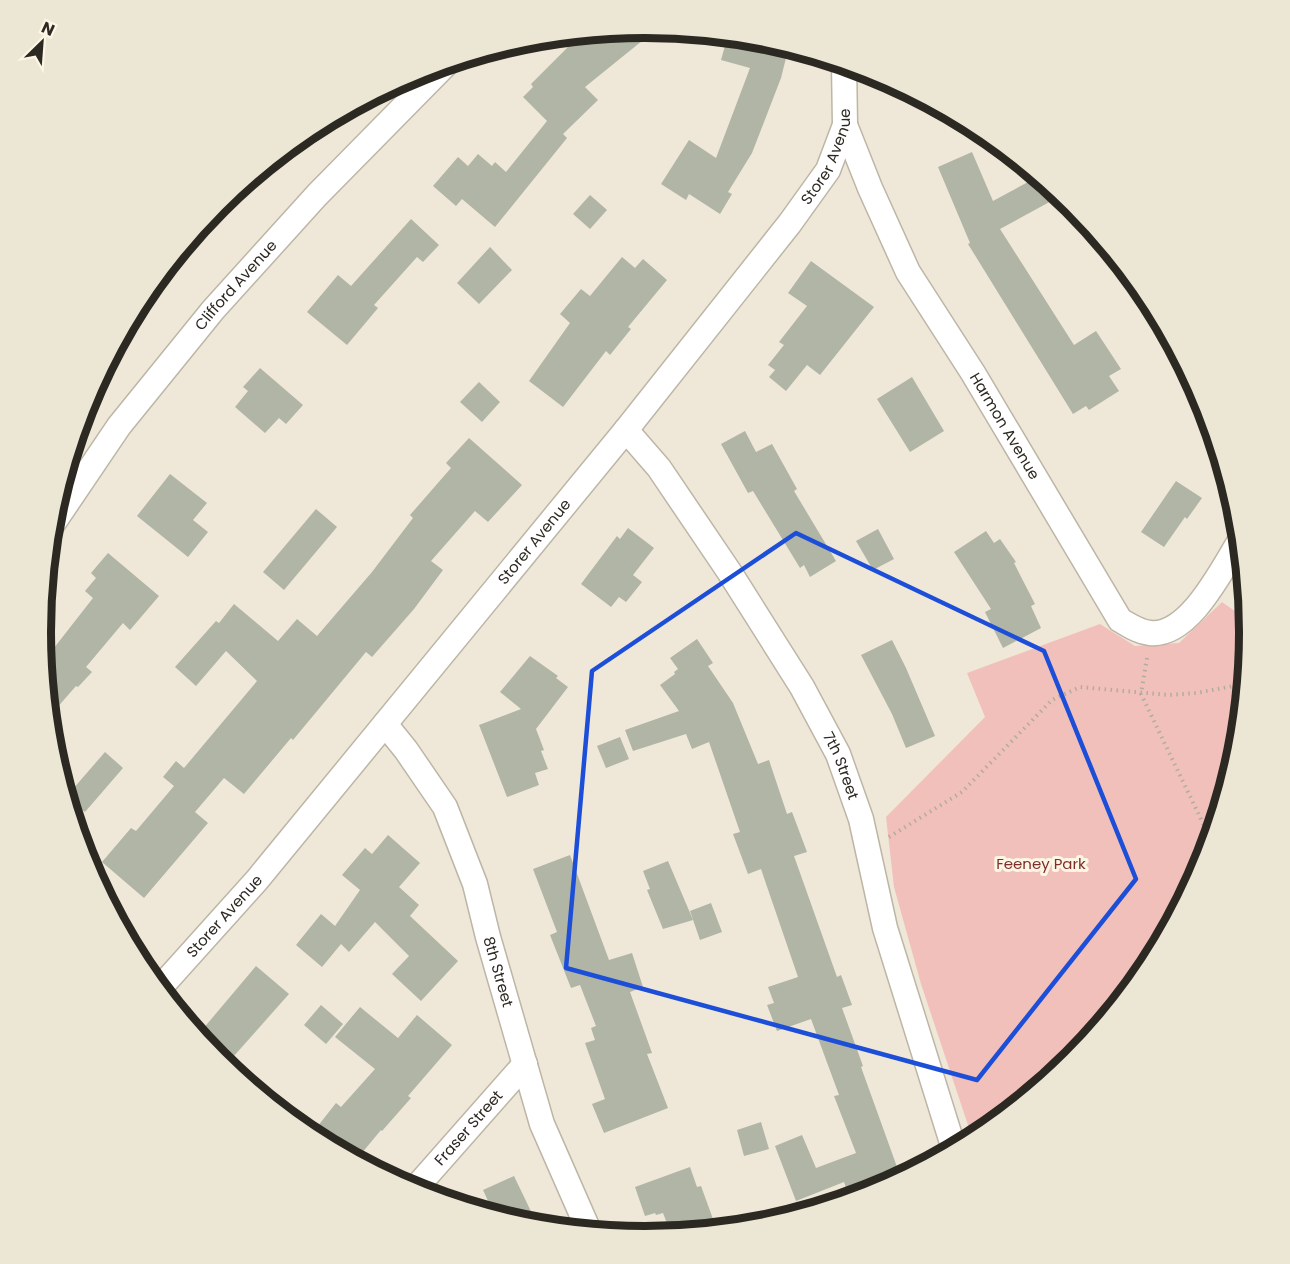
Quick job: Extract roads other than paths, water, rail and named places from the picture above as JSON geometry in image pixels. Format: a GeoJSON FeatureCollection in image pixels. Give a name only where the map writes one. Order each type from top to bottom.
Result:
{"type":"FeatureCollection","features":[{"type":"Feature","properties":{"kind":"street","name":"Storer Avenue"},"geometry":{"type":"LineString","coordinates":[[165,982],[257,880],[626,430],[790,223],[828,170],[845,125],[844,72]]}},
{"type":"Feature","properties":{"kind":"street","name":"Clifford Avenue"},"geometry":{"type":"LineString","coordinates":[[64,507],[119,426],[213,309],[317,195],[433,77]]}},
{"type":"Feature","properties":{"kind":"street","name":"Harmon Avenue"},"geometry":{"type":"LineString","coordinates":[[845,125],[870,188],[908,272],[973,373],[1107,602],[1120,620],[1135,629],[1151,633],[1170,629],[1194,611],[1234,551]]}},
{"type":"Feature","properties":{"kind":"street","name":"7th Street"},"geometry":{"type":"LineString","coordinates":[[626,430],[659,468],[730,573],[802,687],[838,754],[861,819],[885,928],[951,1141]]}},
{"type":"Feature","properties":{"kind":"street","name":"8th Street"},"geometry":{"type":"LineString","coordinates":[[385,724],[445,807],[475,884],[542,1124],[585,1223]]}},
{"type":"Feature","properties":{"kind":"street","name":"Fraser Street"},"geometry":{"type":"LineString","coordinates":[[421,1182],[525,1064]]}},
{"type":"Feature","properties":{"kind":"park label","name":"Feeney Park"},"geometry":{"type":"Point","coordinates":[1041,864]}}]}
